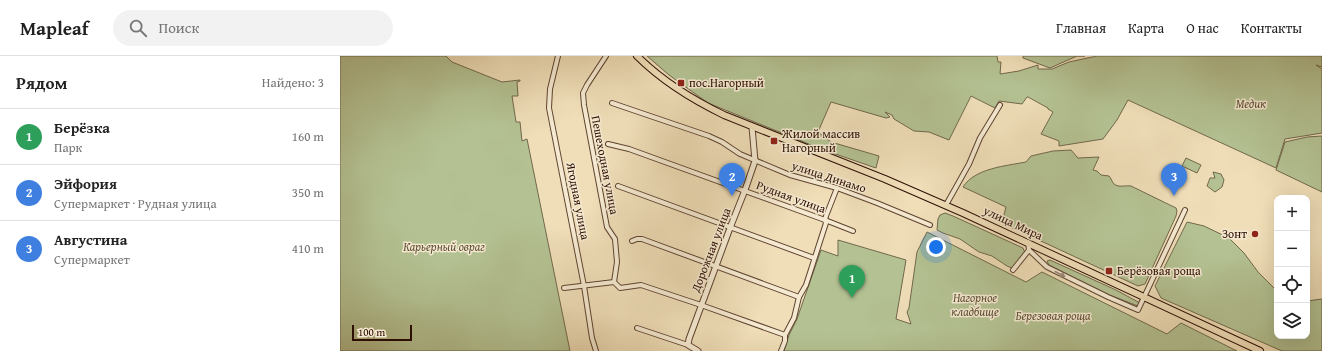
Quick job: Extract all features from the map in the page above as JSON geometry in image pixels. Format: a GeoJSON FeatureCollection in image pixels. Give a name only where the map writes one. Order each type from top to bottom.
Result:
{"type":"FeatureCollection","features":[{"type":"Feature","properties":{"kind":"main road","name":"улица Мира"},"geometry":{"type":"LineString","coordinates":[[637,56],[646,66],[701,104],[752,127],[885,179],[1028,242],[1260,351]]}},
{"type":"Feature","properties":{"kind":"street","name":"Ягодная улица"},"geometry":{"type":"LineString","coordinates":[[558,56],[550,89],[549,108],[584,286],[592,338],[596,351]]}},
{"type":"Feature","properties":{"kind":"street","name":"Пешеходная улица"},"geometry":{"type":"LineString","coordinates":[[606,56],[583,93],[607,227],[614,239],[617,262],[614,282]]}},
{"type":"Feature","properties":{"kind":"street","name":"улица Динамо"},"geometry":{"type":"LineString","coordinates":[[612,103],[709,136],[754,161],[790,175],[837,188],[930,225]]}},
{"type":"Feature","properties":{"kind":"street"},"geometry":{"type":"LineString","coordinates":[[946,206],[968,165],[980,138],[1000,105]]}},
{"type":"Feature","properties":{"kind":"street","name":"Дорожная улица"},"geometry":{"type":"LineString","coordinates":[[688,345],[688,339],[745,190],[754,161],[752,127]]}},
{"type":"Feature","properties":{"kind":"street","name":"Рудная улица"},"geometry":{"type":"LineString","coordinates":[[608,144],[629,149],[745,190],[853,231]]}},
{"type":"Feature","properties":{"kind":"street"},"geometry":{"type":"LineString","coordinates":[[618,186],[814,258]]}},
{"type":"Feature","properties":{"kind":"street"},"geometry":{"type":"LineString","coordinates":[[781,351],[785,341],[785,335],[794,318],[799,297],[806,284],[814,258],[818,251],[826,222],[825,220],[837,188]]}},
{"type":"Feature","properties":{"kind":"street"},"geometry":{"type":"LineString","coordinates":[[1028,242],[1029,250],[1047,267],[1138,310],[1185,210]]}},
{"type":"Feature","properties":{"kind":"street"},"geometry":{"type":"LineString","coordinates":[[632,242],[637,239],[642,239],[799,297]]}},
{"type":"Feature","properties":{"kind":"street"},"geometry":{"type":"LineString","coordinates":[[1013,270],[1029,250]]}},
{"type":"Feature","properties":{"kind":"street"},"geometry":{"type":"LineString","coordinates":[[564,288],[614,282],[620,288],[641,285],[785,335]]}},
{"type":"Feature","properties":{"kind":"street"},"geometry":{"type":"LineString","coordinates":[[637,328],[688,345],[698,351]]}},
{"type":"Feature","properties":{"kind":"green space","name":"Карьерный овраг"},"geometry":{"type":"Polygon","coordinates":[[[340,56],[446,56],[452,62],[502,82],[520,80],[517,82],[518,96],[512,96],[516,122],[520,122],[522,141],[527,139],[570,351],[340,351],[340,56]]]}},
{"type":"Feature","properties":{"kind":"green space","name":"Медик"},"geometry":{"type":"Polygon","coordinates":[[[647,56],[997,56],[998,62],[1001,62],[1000,74],[1019,71],[1038,65],[1038,69],[1052,69],[1069,62],[1097,56],[1322,56],[1322,67],[1316,65],[1322,69],[1322,133],[1285,139],[1276,168],[1128,100],[1117,120],[1103,139],[1059,146],[1059,141],[1041,134],[1053,112],[1028,97],[1022,104],[999,101],[995,108],[971,96],[949,140],[929,132],[914,131],[894,119],[892,115],[885,112],[890,117],[886,118],[831,102],[818,132],[831,142],[879,156],[876,168],[821,149],[708,103],[669,75],[647,56]]]}},
{"type":"Feature","properties":{"kind":"green space"},"geometry":{"type":"Polygon","coordinates":[[[1023,56],[1077,56],[1050,68],[1023,58],[1023,56]]]}},
{"type":"Feature","properties":{"kind":"green space"},"geometry":{"type":"Polygon","coordinates":[[[1322,136],[1322,192],[1276,170],[1285,142],[1307,137],[1322,136]]]}},
{"type":"Feature","properties":{"kind":"green space"},"geometry":{"type":"Polygon","coordinates":[[[1071,150],[1078,158],[1099,157],[1093,170],[1097,171],[1101,175],[1109,176],[1116,185],[1131,186],[1176,208],[1176,216],[1145,284],[1138,286],[1002,223],[1006,207],[963,187],[968,181],[983,172],[1026,162],[1031,156],[1053,151],[1071,150]]]}},
{"type":"Feature","properties":{"kind":"green space"},"geometry":{"type":"Polygon","coordinates":[[[1186,158],[1201,165],[1197,173],[1182,166],[1186,158]]]}},
{"type":"Feature","properties":{"kind":"green space"},"geometry":{"type":"Polygon","coordinates":[[[1213,172],[1221,174],[1224,180],[1222,187],[1215,192],[1207,186],[1210,178],[1215,178],[1213,172]]]}},
{"type":"Feature","properties":{"kind":"green space"},"geometry":{"type":"Polygon","coordinates":[[[945,213],[1023,248],[1026,255],[1021,264],[1014,269],[992,256],[979,252],[960,239],[937,230],[938,219],[940,215],[945,213]]]}},
{"type":"Feature","properties":{"kind":"green space"},"geometry":{"type":"Polygon","coordinates":[[[1187,222],[1204,226],[1229,238],[1274,288],[1274,339],[1310,339],[1310,301],[1322,299],[1322,351],[1282,351],[1161,298],[1155,286],[1187,222]]]}},
{"type":"Feature","properties":{"kind":"green space"},"geometry":{"type":"Polygon","coordinates":[[[927,232],[1026,282],[1042,272],[1167,334],[1181,323],[1237,351],[784,351],[821,250],[838,256],[838,240],[906,260],[896,319],[911,324],[907,312],[909,308],[917,252],[927,232]]]}},
{"type":"Feature","properties":{"kind":"green space"},"geometry":{"type":"Polygon","coordinates":[[[1050,260],[1116,290],[1140,303],[1138,306],[1094,289],[1049,265],[1047,261],[1050,260]]]}},
{"type":"Feature","properties":{"kind":"place","name":"пос.Нагорный"},"geometry":{"type":"Point","coordinates":[681,83]}},
{"type":"Feature","properties":{"kind":"place","name":"Жилой массив Нагорный"},"geometry":{"type":"Point","coordinates":[774,141]}},
{"type":"Feature","properties":{"kind":"place","name":"Эйфория"},"geometry":{"type":"Point","coordinates":[732,196]}},
{"type":"Feature","properties":{"kind":"place","name":"Августина"},"geometry":{"type":"Point","coordinates":[1174,196]}},
{"type":"Feature","properties":{"kind":"place","name":"Зонт"},"geometry":{"type":"Point","coordinates":[1255,234]}},
{"type":"Feature","properties":{"kind":"place","name":"Берёзовая роща"},"geometry":{"type":"Point","coordinates":[1109,271]}},
{"type":"Feature","properties":{"kind":"place","name":"Берёзка"},"geometry":{"type":"Point","coordinates":[852,298]}},
{"type":"Feature","properties":{"kind":"park label","name":"Нагорное кладбище"},"geometry":{"type":"Point","coordinates":[975,305]}},
{"type":"Feature","properties":{"kind":"park label","name":"Березовая роща"},"geometry":{"type":"Point","coordinates":[1053,316]}}]}
